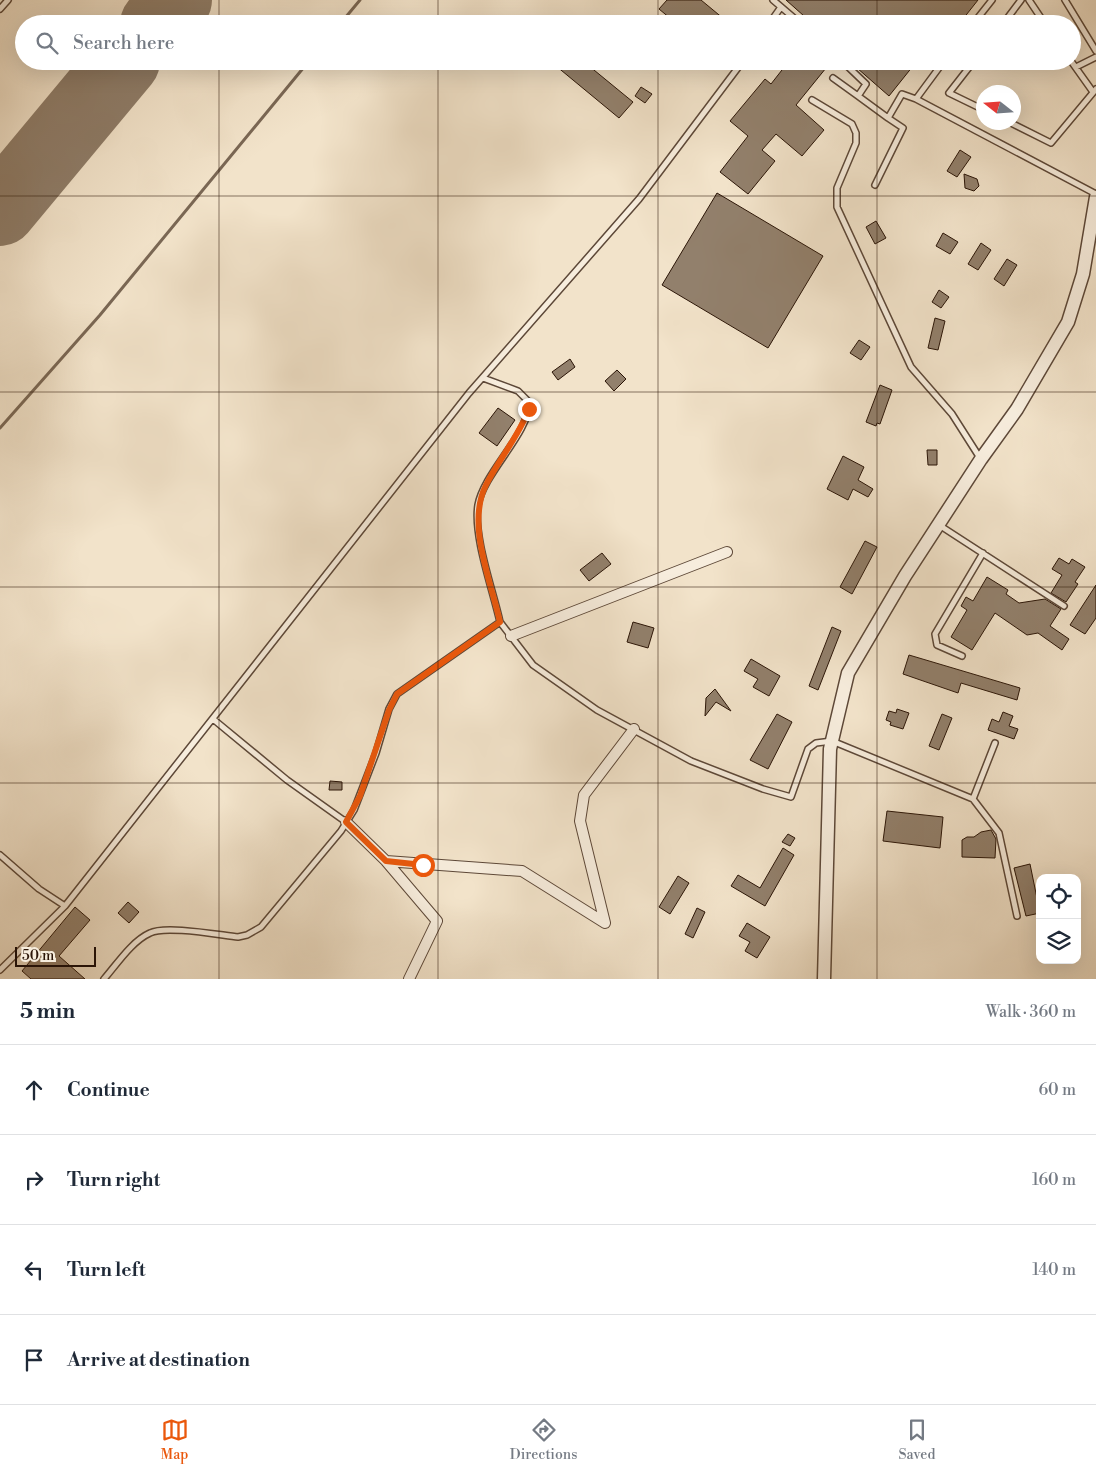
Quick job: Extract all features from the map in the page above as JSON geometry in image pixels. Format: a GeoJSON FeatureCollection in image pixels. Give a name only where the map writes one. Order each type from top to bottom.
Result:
{"type":"FeatureCollection","features":[{"type":"Feature","properties":{"kind":"street"},"geometry":{"type":"LineString","coordinates":[[824,979],[832,741],[848,673],[938,524],[981,459],[1018,409],[1068,322],[1083,274],[1096,196]]}},
{"type":"Feature","properties":{"kind":"street"},"geometry":{"type":"LineString","coordinates":[[511,636],[727,552]]}},
{"type":"Feature","properties":{"kind":"street"},"geometry":{"type":"LineString","coordinates":[[386,861],[522,871],[605,923],[580,821],[584,795],[634,729]]}},
{"type":"Feature","properties":{"kind":"street"},"geometry":{"type":"LineString","coordinates":[[346,822],[386,861],[437,921],[409,979]]}},
{"type":"Feature","properties":{"kind":"lane"},"geometry":{"type":"LineString","coordinates":[[0,9],[8,0]]}},
{"type":"Feature","properties":{"kind":"lane"},"geometry":{"type":"LineString","coordinates":[[773,0],[790,15]]}},
{"type":"Feature","properties":{"kind":"lane"},"geometry":{"type":"LineString","coordinates":[[980,15],[992,0]]}},
{"type":"Feature","properties":{"kind":"lane"},"geometry":{"type":"LineString","coordinates":[[1009,15],[1021,0]]}},
{"type":"Feature","properties":{"kind":"lane"},"geometry":{"type":"LineString","coordinates":[[1029,0],[1040,15]]}},
{"type":"Feature","properties":{"kind":"lane"},"geometry":{"type":"LineString","coordinates":[[1065,0],[1074,15]]}},
{"type":"Feature","properties":{"kind":"lane"},"geometry":{"type":"LineString","coordinates":[[775,15],[781,7]]}},
{"type":"Feature","properties":{"kind":"lane"},"geometry":{"type":"LineString","coordinates":[[1081,26],[1096,51]]}},
{"type":"Feature","properties":{"kind":"lane"},"geometry":{"type":"LineString","coordinates":[[1081,64],[1096,57]]}},
{"type":"Feature","properties":{"kind":"lane"},"geometry":{"type":"LineString","coordinates":[[0,970],[64,906],[483,378],[639,199],[736,70]]}},
{"type":"Feature","properties":{"kind":"lane"},"geometry":{"type":"LineString","coordinates":[[851,70],[866,84],[858,96]]}},
{"type":"Feature","properties":{"kind":"lane"},"geometry":{"type":"LineString","coordinates":[[916,99],[937,70]]}},
{"type":"Feature","properties":{"kind":"lane"},"geometry":{"type":"LineString","coordinates":[[967,70],[949,93],[976,106]]}},
{"type":"Feature","properties":{"kind":"lane"},"geometry":{"type":"LineString","coordinates":[[1021,128],[1051,143],[1095,91],[1078,70]]}},
{"type":"Feature","properties":{"kind":"lane"},"geometry":{"type":"LineString","coordinates":[[833,78],[903,128],[875,185]]}},
{"type":"Feature","properties":{"kind":"lane"},"geometry":{"type":"LineString","coordinates":[[888,118],[902,94],[916,99],[1096,196]]}},
{"type":"Feature","properties":{"kind":"lane"},"geometry":{"type":"LineString","coordinates":[[812,100],[852,124],[854,128],[856,143],[837,188],[837,207],[911,367],[952,414],[981,459]]}},
{"type":"Feature","properties":{"kind":"lane"},"geometry":{"type":"LineString","coordinates":[[483,378],[518,391],[529,402],[526,416],[487,483],[478,504],[478,532],[500,622],[534,665],[597,710],[691,761],[764,789],[791,797],[808,749],[816,743],[832,741],[973,799],[999,833],[1017,916]]}},
{"type":"Feature","properties":{"kind":"lane"},"geometry":{"type":"LineString","coordinates":[[938,524],[1064,606]]}},
{"type":"Feature","properties":{"kind":"lane"},"geometry":{"type":"LineString","coordinates":[[962,656],[937,645],[935,634],[983,553]]}},
{"type":"Feature","properties":{"kind":"lane"},"geometry":{"type":"LineString","coordinates":[[104,979],[121,959],[150,933],[169,930],[238,937],[254,932],[260,927],[346,822],[360,796],[389,710],[397,694],[500,622]]}},
{"type":"Feature","properties":{"kind":"lane"},"geometry":{"type":"LineString","coordinates":[[213,719],[287,780],[346,822]]}},
{"type":"Feature","properties":{"kind":"lane"},"geometry":{"type":"LineString","coordinates":[[973,799],[994,743]]}},
{"type":"Feature","properties":{"kind":"lane"},"geometry":{"type":"LineString","coordinates":[[0,856],[39,889],[64,906]]}},
{"type":"Feature","properties":{"kind":"building"},"geometry":{"type":"Polygon","coordinates":[[[667,0],[701,0],[719,15],[666,15],[659,9],[667,0]]]}},
{"type":"Feature","properties":{"kind":"building"},"geometry":{"type":"Polygon","coordinates":[[[786,0],[978,0],[966,15],[803,15],[786,0]]]}},
{"type":"Feature","properties":{"kind":"building"},"geometry":{"type":"Polygon","coordinates":[[[561,70],[594,70],[633,102],[619,118],[561,70]]]}},
{"type":"Feature","properties":{"kind":"building"},"geometry":{"type":"Polygon","coordinates":[[[782,70],[824,70],[796,105],[824,130],[802,156],[776,134],[762,150],[775,161],[748,194],[720,172],[748,136],[730,121],[765,79],[771,84],[782,70]]]}},
{"type":"Feature","properties":{"kind":"building"},"geometry":{"type":"Polygon","coordinates":[[[859,70],[910,70],[889,96],[859,70]]]}},
{"type":"Feature","properties":{"kind":"building"},"geometry":{"type":"Polygon","coordinates":[[[641,87],[652,94],[645,103],[635,96],[641,87]]]}},
{"type":"Feature","properties":{"kind":"building"},"geometry":{"type":"Polygon","coordinates":[[[960,150],[971,157],[957,177],[947,171],[960,150]]]}},
{"type":"Feature","properties":{"kind":"building"},"geometry":{"type":"Polygon","coordinates":[[[964,174],[977,179],[979,186],[974,191],[965,188],[964,174]]]}},
{"type":"Feature","properties":{"kind":"building"},"geometry":{"type":"Polygon","coordinates":[[[717,193],[823,256],[768,348],[662,285],[717,193]]]}},
{"type":"Feature","properties":{"kind":"building"},"geometry":{"type":"Polygon","coordinates":[[[876,221],[886,238],[875,244],[866,227],[876,221]]]}},
{"type":"Feature","properties":{"kind":"building"},"geometry":{"type":"Polygon","coordinates":[[[943,233],[958,242],[950,254],[936,246],[943,233]]]}},
{"type":"Feature","properties":{"kind":"building"},"geometry":{"type":"Polygon","coordinates":[[[981,243],[991,250],[978,270],[968,264],[981,243]]]}},
{"type":"Feature","properties":{"kind":"building"},"geometry":{"type":"Polygon","coordinates":[[[1007,259],[1017,265],[1004,286],[994,279],[1007,259]]]}},
{"type":"Feature","properties":{"kind":"building"},"geometry":{"type":"Polygon","coordinates":[[[939,290],[949,297],[941,308],[932,302],[939,290]]]}},
{"type":"Feature","properties":{"kind":"building"},"geometry":{"type":"Polygon","coordinates":[[[935,318],[945,321],[938,350],[928,348],[935,318]]]}},
{"type":"Feature","properties":{"kind":"building"},"geometry":{"type":"Polygon","coordinates":[[[859,340],[870,347],[861,360],[850,353],[859,340]]]}},
{"type":"Feature","properties":{"kind":"building"},"geometry":{"type":"Polygon","coordinates":[[[570,359],[575,367],[558,380],[552,372],[570,359]]]}},
{"type":"Feature","properties":{"kind":"building"},"geometry":{"type":"Polygon","coordinates":[[[617,370],[626,379],[614,391],[605,381],[617,370]]]}},
{"type":"Feature","properties":{"kind":"building"},"geometry":{"type":"Polygon","coordinates":[[[880,385],[892,390],[880,424],[877,423],[876,426],[866,422],[880,385]]]}},
{"type":"Feature","properties":{"kind":"building"},"geometry":{"type":"Polygon","coordinates":[[[498,408],[515,420],[497,446],[479,433],[498,408]]]}},
{"type":"Feature","properties":{"kind":"building"},"geometry":{"type":"Polygon","coordinates":[[[927,450],[937,450],[937,465],[928,465],[927,450]]]}},
{"type":"Feature","properties":{"kind":"building"},"geometry":{"type":"Polygon","coordinates":[[[843,456],[864,467],[858,480],[873,489],[868,497],[853,489],[848,500],[827,489],[843,456]]]}},
{"type":"Feature","properties":{"kind":"building"},"geometry":{"type":"Polygon","coordinates":[[[865,541],[877,547],[852,594],[840,587],[865,541]]]}},
{"type":"Feature","properties":{"kind":"building"},"geometry":{"type":"Polygon","coordinates":[[[602,553],[611,564],[589,581],[580,570],[602,553]]]}},
{"type":"Feature","properties":{"kind":"building"},"geometry":{"type":"Polygon","coordinates":[[[1059,558],[1069,564],[1072,559],[1085,567],[1075,582],[1078,584],[1066,602],[1051,593],[1062,575],[1052,569],[1059,558]]]}},
{"type":"Feature","properties":{"kind":"building"},"geometry":{"type":"Polygon","coordinates":[[[987,577],[1008,590],[1006,594],[1019,603],[1045,599],[1061,609],[1050,626],[1069,639],[1062,650],[1038,633],[1027,635],[995,613],[972,650],[951,637],[967,610],[961,606],[966,597],[973,601],[987,577]]]}},
{"type":"Feature","properties":{"kind":"building"},"geometry":{"type":"Polygon","coordinates":[[[1096,585],[1096,618],[1085,634],[1070,625],[1096,585]]]}},
{"type":"Feature","properties":{"kind":"building"},"geometry":{"type":"Polygon","coordinates":[[[633,622],[654,628],[648,648],[627,642],[633,622]]]}},
{"type":"Feature","properties":{"kind":"building"},"geometry":{"type":"Polygon","coordinates":[[[832,627],[841,631],[818,690],[809,686],[832,627]]]}},
{"type":"Feature","properties":{"kind":"building"},"geometry":{"type":"Polygon","coordinates":[[[909,655],[1020,688],[1017,700],[961,683],[958,693],[903,674],[909,655]]]}},
{"type":"Feature","properties":{"kind":"building"},"geometry":{"type":"Polygon","coordinates":[[[751,659],[780,676],[769,696],[753,687],[758,679],[744,671],[751,659]]]}},
{"type":"Feature","properties":{"kind":"building"},"geometry":{"type":"Polygon","coordinates":[[[715,689],[731,711],[716,702],[705,716],[706,698],[715,689]]]}},
{"type":"Feature","properties":{"kind":"building"},"geometry":{"type":"Polygon","coordinates":[[[897,709],[909,713],[903,729],[890,725],[891,722],[886,720],[889,711],[896,713],[897,709]]]}},
{"type":"Feature","properties":{"kind":"building"},"geometry":{"type":"Polygon","coordinates":[[[1003,712],[1013,716],[1009,726],[1018,729],[1014,739],[988,730],[992,719],[999,722],[1003,712]]]}},
{"type":"Feature","properties":{"kind":"building"},"geometry":{"type":"Polygon","coordinates":[[[777,714],[792,722],[768,769],[750,760],[777,714]]]}},
{"type":"Feature","properties":{"kind":"building"},"geometry":{"type":"Polygon","coordinates":[[[942,714],[952,718],[939,750],[929,746],[942,714]]]}},
{"type":"Feature","properties":{"kind":"building"},"geometry":{"type":"Polygon","coordinates":[[[330,781],[342,782],[342,790],[329,790],[330,781]]]}},
{"type":"Feature","properties":{"kind":"building"},"geometry":{"type":"Polygon","coordinates":[[[887,811],[943,817],[940,848],[883,841],[887,811]]]}},
{"type":"Feature","properties":{"kind":"building"},"geometry":{"type":"Polygon","coordinates":[[[991,830],[996,839],[995,858],[962,857],[962,840],[991,830]]]}},
{"type":"Feature","properties":{"kind":"building"},"geometry":{"type":"Polygon","coordinates":[[[788,834],[795,838],[790,846],[782,842],[788,834]]]}},
{"type":"Feature","properties":{"kind":"building"},"geometry":{"type":"Polygon","coordinates":[[[783,848],[794,855],[765,906],[731,886],[738,875],[760,888],[783,848]]]}},
{"type":"Feature","properties":{"kind":"building"},"geometry":{"type":"Polygon","coordinates":[[[1030,864],[1036,893],[1036,914],[1026,916],[1014,868],[1030,864]]]}},
{"type":"Feature","properties":{"kind":"building"},"geometry":{"type":"Polygon","coordinates":[[[678,876],[689,883],[670,914],[659,907],[678,876]]]}},
{"type":"Feature","properties":{"kind":"building"},"geometry":{"type":"Polygon","coordinates":[[[128,902],[139,912],[129,923],[118,913],[128,902]]]}},
{"type":"Feature","properties":{"kind":"building"},"geometry":{"type":"Polygon","coordinates":[[[75,907],[90,920],[59,956],[85,979],[31,979],[22,971],[75,907]]]}},
{"type":"Feature","properties":{"kind":"building"},"geometry":{"type":"Polygon","coordinates":[[[697,908],[705,912],[693,938],[685,934],[697,908]]]}},
{"type":"Feature","properties":{"kind":"building"},"geometry":{"type":"Polygon","coordinates":[[[747,923],[770,937],[757,958],[745,951],[750,942],[739,936],[747,923]]]}},
{"type":"Feature","properties":{"kind":"waterway"},"geometry":{"type":"LineString","coordinates":[[348,15],[360,0]]}},
{"type":"Feature","properties":{"kind":"waterway"},"geometry":{"type":"LineString","coordinates":[[0,428],[100,315],[302,70]]}},
{"type":"Feature","properties":{"kind":"runway"},"geometry":{"type":"LineString","coordinates":[[164,15],[176,0]]}},
{"type":"Feature","properties":{"kind":"runway"},"geometry":{"type":"LineString","coordinates":[[0,210],[117,70]]}},
{"type":"Feature","properties":{"kind":"route"},"geometry":{"type":"LineString","coordinates":[[423,865],[386,861],[346,822],[360,796],[389,710],[397,694],[500,622],[478,532],[478,504],[487,483],[529,409]]}}]}
